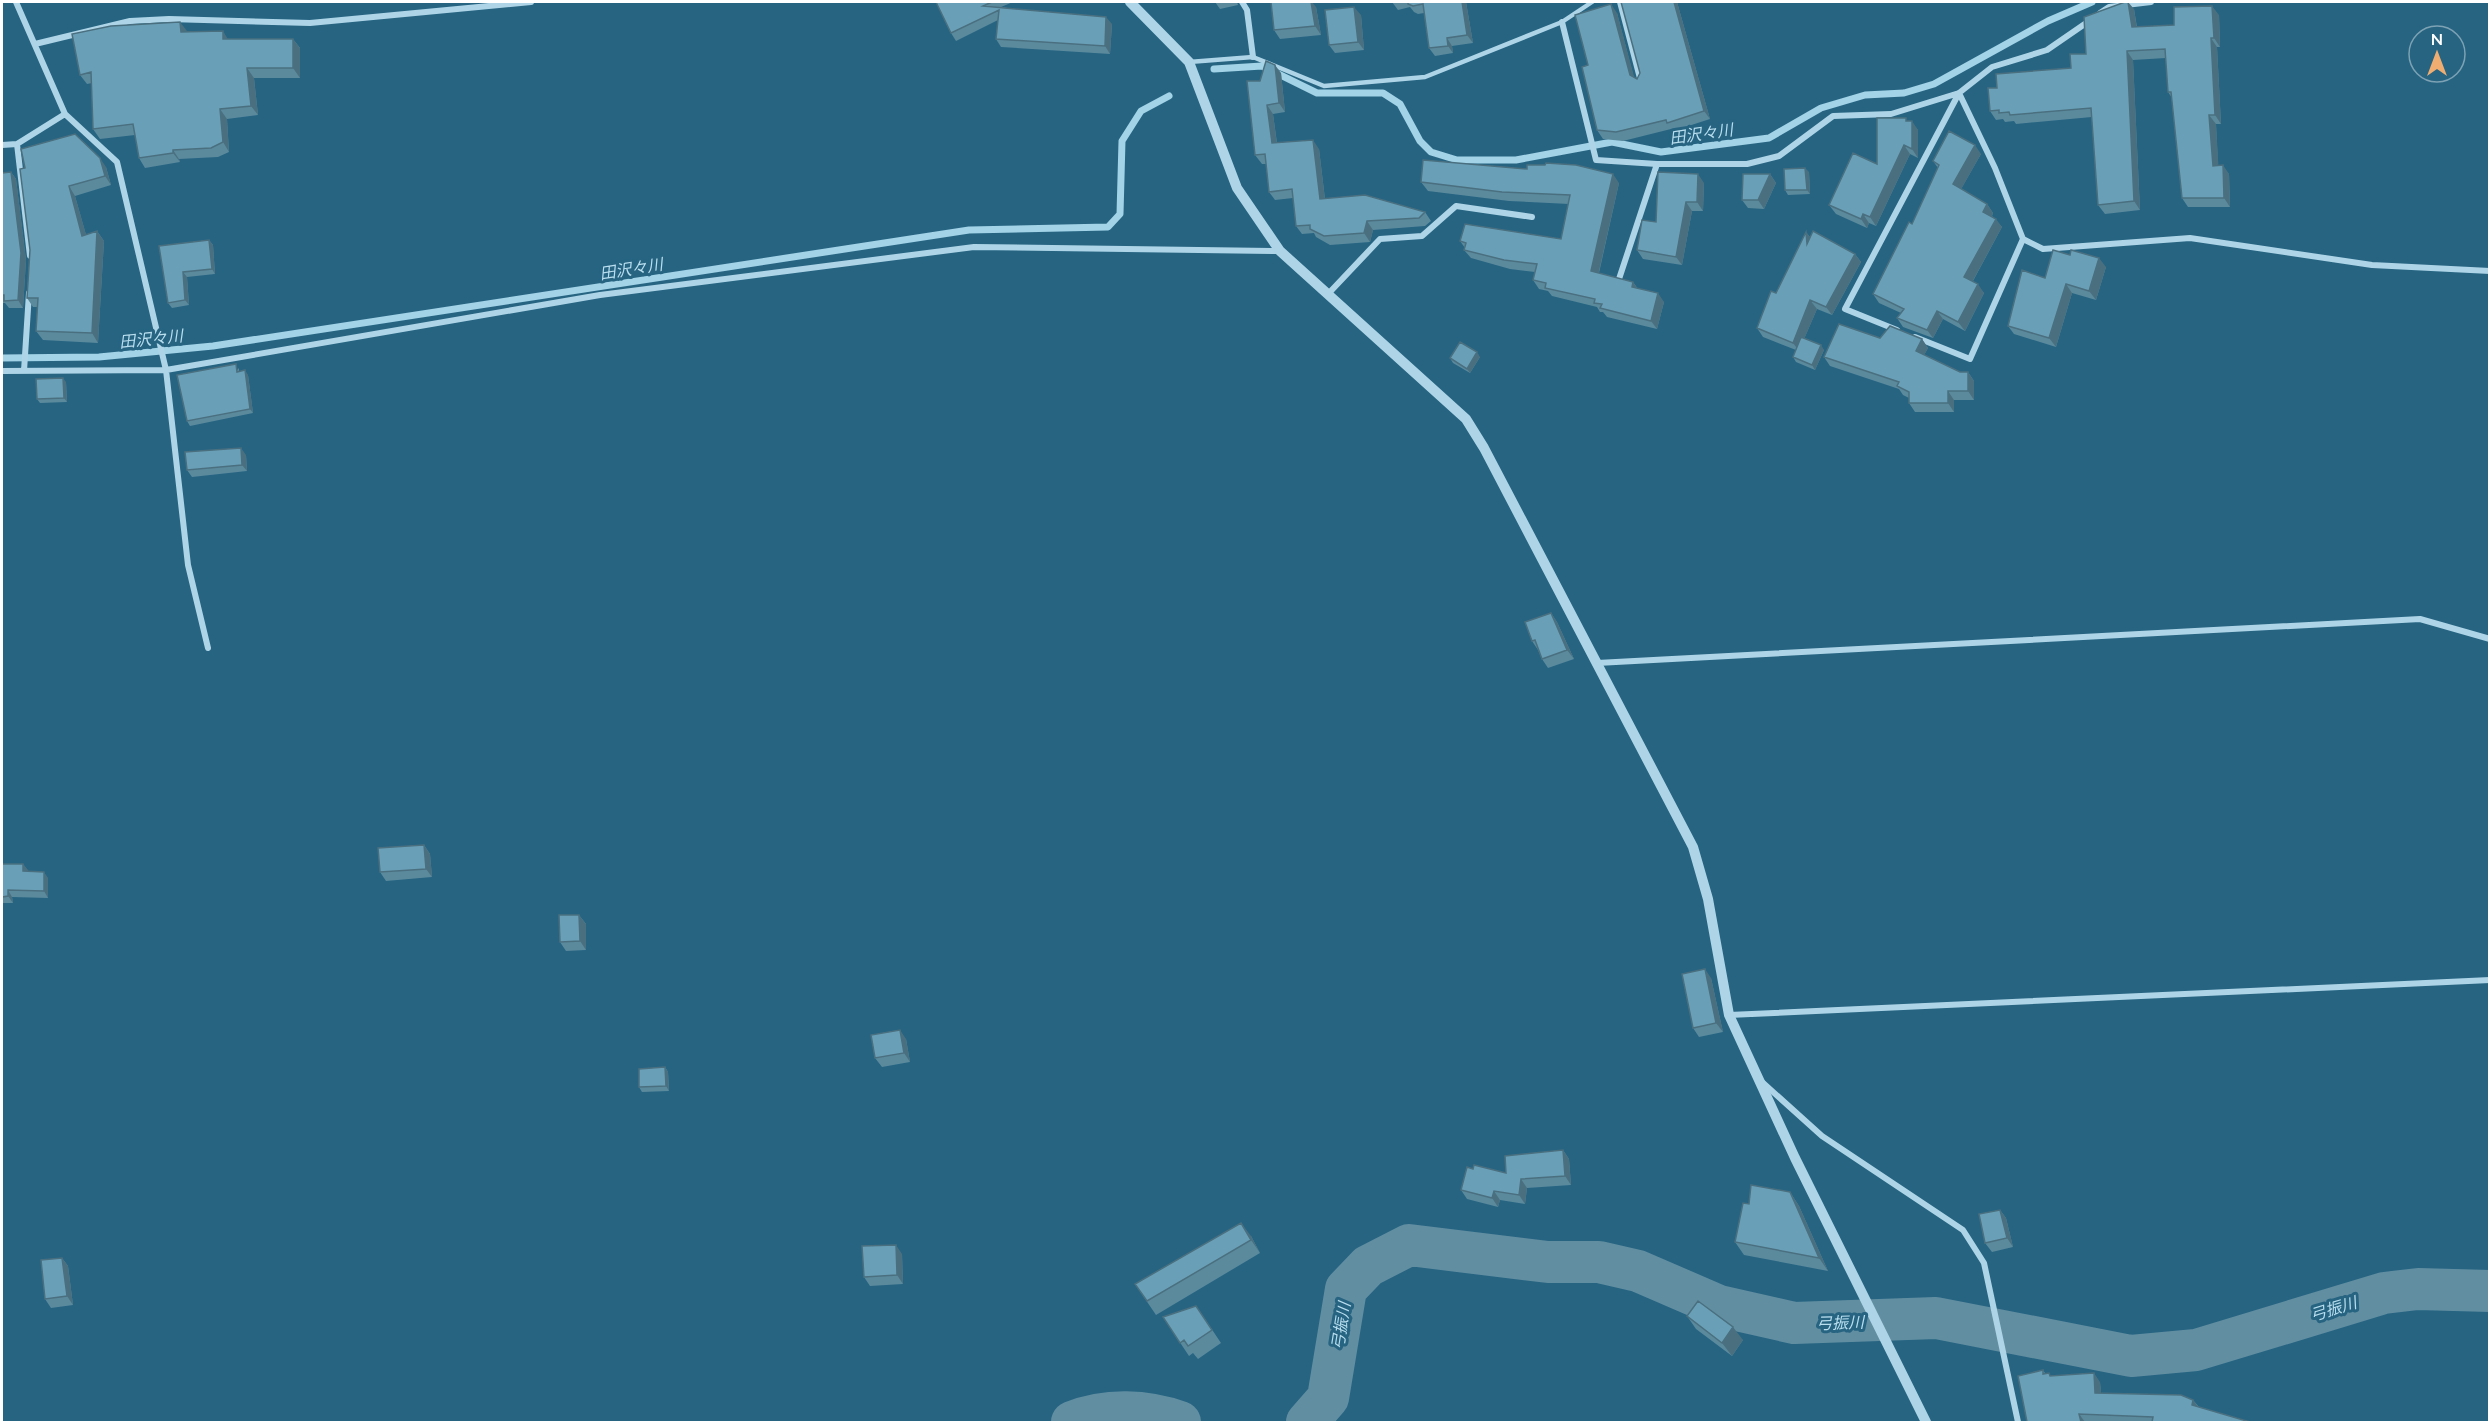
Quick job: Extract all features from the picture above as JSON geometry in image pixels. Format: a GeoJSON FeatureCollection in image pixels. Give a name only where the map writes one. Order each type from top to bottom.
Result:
{"type":"FeatureCollection","features":[{"type":"Feature","properties":{"kind":"street"},"geometry":{"type":"LineString","coordinates":[[16,2],[65,114],[117,162],[165,368],[188,565],[208,648]]}},
{"type":"Feature","properties":{"kind":"street"},"geometry":{"type":"LineString","coordinates":[[35,44],[130,21],[169,19],[310,23],[531,2]]}},
{"type":"Feature","properties":{"kind":"street"},"geometry":{"type":"LineString","coordinates":[[1130,2],[1189,62],[1237,188],[1280,251],[1466,419],[1693,847],[1708,899],[1729,1015],[1761,1080],[1795,1158],[1926,1422]]}},
{"type":"Feature","properties":{"kind":"street"},"geometry":{"type":"LineString","coordinates":[[1242,2],[1247,10],[1253,57]]}},
{"type":"Feature","properties":{"kind":"street"},"geometry":{"type":"LineString","coordinates":[[1620,2],[1641,82]]}},
{"type":"Feature","properties":{"kind":"street"},"geometry":{"type":"LineString","coordinates":[[1562,22],[1596,160],[1657,164],[1747,164],[1779,156],[1833,116],[1892,114],[1959,93],[1992,67],[2047,50],[2109,7],[2151,2]]}},
{"type":"Feature","properties":{"kind":"street"},"geometry":{"type":"LineString","coordinates":[[1959,93],[1995,168],[2023,239],[2043,249],[2190,238],[2372,265],[2490,271]]}},
{"type":"Feature","properties":{"kind":"street"},"geometry":{"type":"LineString","coordinates":[[1959,93],[1845,309],[1970,359],[2023,239]]}},
{"type":"Feature","properties":{"kind":"street"},"geometry":{"type":"LineString","coordinates":[[2,145],[17,144],[65,114]]}},
{"type":"Feature","properties":{"kind":"street"},"geometry":{"type":"LineString","coordinates":[[17,144],[31,260]]}},
{"type":"Feature","properties":{"kind":"street"},"geometry":{"type":"LineString","coordinates":[[1619,279],[1657,164]]}},
{"type":"Feature","properties":{"kind":"street"},"geometry":{"type":"LineString","coordinates":[[1329,293],[1380,239],[1422,236],[1456,206],[1532,217]]}},
{"type":"Feature","properties":{"kind":"street"},"geometry":{"type":"LineString","coordinates":[[2,371],[165,368],[600,295],[974,247],[1280,251]]}},
{"type":"Feature","properties":{"kind":"street"},"geometry":{"type":"LineString","coordinates":[[24,370],[29,283]]}},
{"type":"Feature","properties":{"kind":"street"},"geometry":{"type":"LineString","coordinates":[[1597,663],[2420,618],[2490,639]]}},
{"type":"Feature","properties":{"kind":"street"},"geometry":{"type":"LineString","coordinates":[[1729,1015],[2490,980]]}},
{"type":"Feature","properties":{"kind":"street"},"geometry":{"type":"LineString","coordinates":[[1761,1080],[1822,1136],[1963,1230],[1984,1263],[2018,1422]]}},
{"type":"Feature","properties":{"kind":"lane"},"geometry":{"type":"LineString","coordinates":[[1189,62],[1253,57],[1324,86],[1425,77],[1562,22],[1592,2]]}},
{"type":"Feature","properties":{"kind":"building"},"geometry":{"type":"Polygon","coordinates":[[[936,2],[992,2],[983,6],[1106,17],[1105,46],[996,39],[999,10],[951,33],[936,2]]]}},
{"type":"Feature","properties":{"kind":"building"},"geometry":{"type":"Polygon","coordinates":[[[1271,2],[1311,2],[1315,26],[1274,30],[1271,2]]]}},
{"type":"Feature","properties":{"kind":"building"},"geometry":{"type":"Polygon","coordinates":[[[1408,2],[1462,2],[1467,35],[1447,38],[1448,46],[1429,48],[1423,4],[1413,6],[1408,2]]]}},
{"type":"Feature","properties":{"kind":"building"},"geometry":{"type":"Polygon","coordinates":[[[1621,2],[1674,2],[1704,111],[1667,123],[1666,120],[1616,132],[1597,130],[1582,67],[1588,65],[1575,15],[1611,4],[1630,75],[1637,79],[1640,73],[1621,2]]]}},
{"type":"Feature","properties":{"kind":"building"},"geometry":{"type":"Polygon","coordinates":[[[2128,2],[2132,27],[2174,25],[2174,7],[2212,6],[2214,38],[2211,38],[2215,115],[2209,115],[2213,166],[2223,165],[2224,198],[2182,198],[2171,92],[2168,92],[2165,49],[2127,51],[2134,201],[2098,205],[2091,108],[2010,115],[2009,112],[1999,113],[1999,110],[1990,111],[1988,88],[1997,88],[1996,74],[2071,68],[2070,54],[2086,54],[2084,17],[2128,2]]]}},
{"type":"Feature","properties":{"kind":"building"},"geometry":{"type":"Polygon","coordinates":[[[1354,7],[1358,42],[1329,45],[1325,10],[1354,7]]]}},
{"type":"Feature","properties":{"kind":"building"},"geometry":{"type":"Polygon","coordinates":[[[180,22],[181,32],[223,31],[223,39],[293,39],[293,68],[247,68],[251,106],[220,109],[223,142],[211,148],[173,150],[173,153],[139,158],[133,124],[93,129],[91,72],[80,75],[72,34],[111,26],[180,22]]]}},
{"type":"Feature","properties":{"kind":"building"},"geometry":{"type":"Polygon","coordinates":[[[1266,61],[1275,65],[1279,103],[1267,105],[1272,143],[1313,140],[1320,199],[1365,195],[1425,212],[1419,218],[1367,221],[1364,233],[1324,236],[1310,229],[1310,225],[1296,226],[1292,189],[1269,192],[1265,154],[1255,155],[1247,81],[1260,81],[1266,61]]]}},
{"type":"Feature","properties":{"kind":"building"},"geometry":{"type":"Polygon","coordinates":[[[1877,118],[1906,118],[1906,121],[1912,121],[1912,149],[1904,145],[1870,217],[1863,214],[1861,219],[1829,205],[1853,153],[1877,164],[1877,118]]]}},
{"type":"Feature","properties":{"kind":"building"},"geometry":{"type":"Polygon","coordinates":[[[1949,131],[1975,145],[1953,184],[1987,204],[1983,212],[1996,219],[1964,277],[1978,284],[1958,322],[1937,311],[1927,330],[1897,318],[1904,309],[1873,294],[1909,222],[1912,224],[1939,165],[1933,161],[1949,131]]]}},
{"type":"Feature","properties":{"kind":"building"},"geometry":{"type":"Polygon","coordinates":[[[75,134],[100,158],[105,176],[69,186],[82,236],[97,231],[92,333],[36,331],[38,298],[27,298],[30,250],[20,169],[25,168],[21,149],[75,134]]]}},
{"type":"Feature","properties":{"kind":"building"},"geometry":{"type":"Polygon","coordinates":[[[1423,160],[1527,169],[1527,165],[1545,165],[1546,163],[1576,165],[1613,174],[1591,271],[1633,282],[1632,287],[1658,293],[1651,321],[1600,308],[1602,304],[1594,303],[1595,299],[1545,288],[1546,283],[1533,280],[1537,264],[1504,260],[1464,250],[1466,243],[1460,241],[1465,224],[1561,239],[1570,195],[1502,192],[1421,182],[1423,160]]]}},
{"type":"Feature","properties":{"kind":"building"},"geometry":{"type":"Polygon","coordinates":[[[1805,168],[1807,190],[1785,190],[1784,169],[1805,168]]]}},
{"type":"Feature","properties":{"kind":"building"},"geometry":{"type":"Polygon","coordinates":[[[11,172],[21,253],[18,300],[4,301],[4,295],[2,295],[2,173],[11,172]]]}},
{"type":"Feature","properties":{"kind":"building"},"geometry":{"type":"Polygon","coordinates":[[[1658,172],[1698,174],[1697,202],[1686,202],[1676,257],[1637,250],[1642,220],[1656,222],[1658,172]]]}},
{"type":"Feature","properties":{"kind":"building"},"geometry":{"type":"Polygon","coordinates":[[[1743,174],[1770,174],[1758,200],[1742,200],[1743,174]]]}},
{"type":"Feature","properties":{"kind":"building"},"geometry":{"type":"Polygon","coordinates":[[[1813,231],[1855,254],[1826,307],[1810,300],[1793,343],[1757,328],[1771,291],[1776,293],[1806,232],[1807,244],[1813,231]]]}},
{"type":"Feature","properties":{"kind":"building"},"geometry":{"type":"Polygon","coordinates":[[[209,240],[212,269],[183,272],[185,300],[168,303],[159,246],[209,240]]]}},
{"type":"Feature","properties":{"kind":"building"},"geometry":{"type":"Polygon","coordinates":[[[2053,250],[2070,255],[2071,250],[2099,258],[2089,291],[2066,284],[2049,338],[2008,326],[2022,270],[2045,278],[2053,250]]]}},
{"type":"Feature","properties":{"kind":"building"},"geometry":{"type":"Polygon","coordinates":[[[1839,324],[1880,338],[1890,326],[1922,339],[1916,351],[1960,372],[1968,372],[1968,391],[1948,391],[1948,403],[1909,403],[1909,392],[1897,386],[1899,382],[1824,357],[1839,324]]]}},
{"type":"Feature","properties":{"kind":"building"},"geometry":{"type":"Polygon","coordinates":[[[1801,337],[1821,345],[1812,365],[1793,357],[1801,337]]]}},
{"type":"Feature","properties":{"kind":"building"},"geometry":{"type":"Polygon","coordinates":[[[1460,342],[1477,352],[1467,369],[1450,358],[1460,342]]]}},
{"type":"Feature","properties":{"kind":"building"},"geometry":{"type":"Polygon","coordinates":[[[236,364],[237,372],[245,370],[250,409],[187,421],[177,375],[236,364]]]}},
{"type":"Feature","properties":{"kind":"building"},"geometry":{"type":"Polygon","coordinates":[[[63,378],[64,398],[37,399],[36,379],[63,378]]]}},
{"type":"Feature","properties":{"kind":"building"},"geometry":{"type":"Polygon","coordinates":[[[241,448],[242,465],[187,470],[185,452],[241,448]]]}},
{"type":"Feature","properties":{"kind":"building"},"geometry":{"type":"Polygon","coordinates":[[[1551,613],[1567,650],[1542,659],[1525,622],[1551,613]]]}},
{"type":"Feature","properties":{"kind":"building"},"geometry":{"type":"Polygon","coordinates":[[[424,845],[426,869],[380,872],[378,848],[424,845]]]}},
{"type":"Feature","properties":{"kind":"building"},"geometry":{"type":"Polygon","coordinates":[[[2,864],[23,864],[23,871],[44,872],[44,891],[8,890],[8,896],[2,897],[2,864]]]}},
{"type":"Feature","properties":{"kind":"building"},"geometry":{"type":"Polygon","coordinates":[[[559,915],[579,915],[580,941],[560,942],[559,915]]]}},
{"type":"Feature","properties":{"kind":"building"},"geometry":{"type":"Polygon","coordinates":[[[1705,969],[1716,1023],[1693,1028],[1682,974],[1705,969]]]}},
{"type":"Feature","properties":{"kind":"building"},"geometry":{"type":"Polygon","coordinates":[[[900,1030],[904,1053],[875,1058],[871,1035],[900,1030]]]}},
{"type":"Feature","properties":{"kind":"building"},"geometry":{"type":"Polygon","coordinates":[[[665,1067],[666,1086],[639,1087],[639,1069],[665,1067]]]}},
{"type":"Feature","properties":{"kind":"building"},"geometry":{"type":"Polygon","coordinates":[[[1563,1150],[1565,1176],[1521,1179],[1519,1195],[1494,1191],[1492,1198],[1461,1190],[1467,1167],[1473,1169],[1474,1165],[1506,1173],[1505,1156],[1563,1150]]]}},
{"type":"Feature","properties":{"kind":"building"},"geometry":{"type":"Polygon","coordinates":[[[1751,1185],[1790,1192],[1819,1258],[1735,1242],[1743,1203],[1749,1204],[1751,1185]]]}},
{"type":"Feature","properties":{"kind":"building"},"geometry":{"type":"Polygon","coordinates":[[[2000,1210],[2007,1238],[1985,1243],[1979,1214],[2000,1210]]]}},
{"type":"Feature","properties":{"kind":"building"},"geometry":{"type":"Polygon","coordinates":[[[1241,1223],[1251,1240],[1147,1301],[1135,1284],[1241,1223]]]}},
{"type":"Feature","properties":{"kind":"building"},"geometry":{"type":"Polygon","coordinates":[[[896,1245],[897,1275],[864,1277],[862,1246],[896,1245]]]}},
{"type":"Feature","properties":{"kind":"building"},"geometry":{"type":"Polygon","coordinates":[[[62,1258],[67,1296],[45,1299],[41,1260],[62,1258]]]}},
{"type":"Feature","properties":{"kind":"building"},"geometry":{"type":"Polygon","coordinates":[[[1698,1301],[1733,1327],[1722,1343],[1687,1316],[1698,1301]]]}},
{"type":"Feature","properties":{"kind":"building"},"geometry":{"type":"Polygon","coordinates":[[[1196,1306],[1212,1330],[1188,1346],[1184,1340],[1180,1343],[1163,1317],[1196,1306]]]}},
{"type":"Feature","properties":{"kind":"building"},"geometry":{"type":"Polygon","coordinates":[[[2043,1370],[2043,1374],[2049,1373],[2050,1376],[2094,1373],[2095,1393],[2181,1395],[2193,1400],[2192,1405],[2250,1422],[2152,1422],[2153,1417],[2079,1414],[2081,1422],[2027,1422],[2018,1376],[2043,1370]]]}},
{"type":"Feature","properties":{"kind":"waterway","name":"田沢々川"},"geometry":{"type":"LineString","coordinates":[[1214,69],[1262,66],[1317,93],[1383,93],[1400,104],[1420,141],[1431,152],[1457,160],[1516,160],[1612,142],[1661,152],[1769,138],[1821,108],[1865,95],[1904,93],[1934,84],[2048,21],[2092,2]]}},
{"type":"Feature","properties":{"kind":"waterway","name":"田沢々川"},"geometry":{"type":"LineString","coordinates":[[2,358],[99,357],[213,346],[969,230],[1108,227],[1120,214],[1122,141],[1141,111],[1169,96]]}},
{"type":"Feature","properties":{"kind":"waterway","name":"弓振川"},"geometry":{"type":"LineString","coordinates":[[1307,1422],[1328,1398],[1346,1289],[1368,1266],[1409,1245],[1548,1262],[1599,1262],[1638,1271],[1719,1306],[1794,1323],[1936,1318],[2131,1356],[2196,1350],[2384,1293],[2418,1289],[2490,1291]]}},
{"type":"Feature","properties":{"kind":"waterway","name":"弓振川"},"geometry":{"type":"LineString","coordinates":[[1072,1422],[1099,1414],[1126,1412],[1154,1415],[1180,1422]]}}]}
